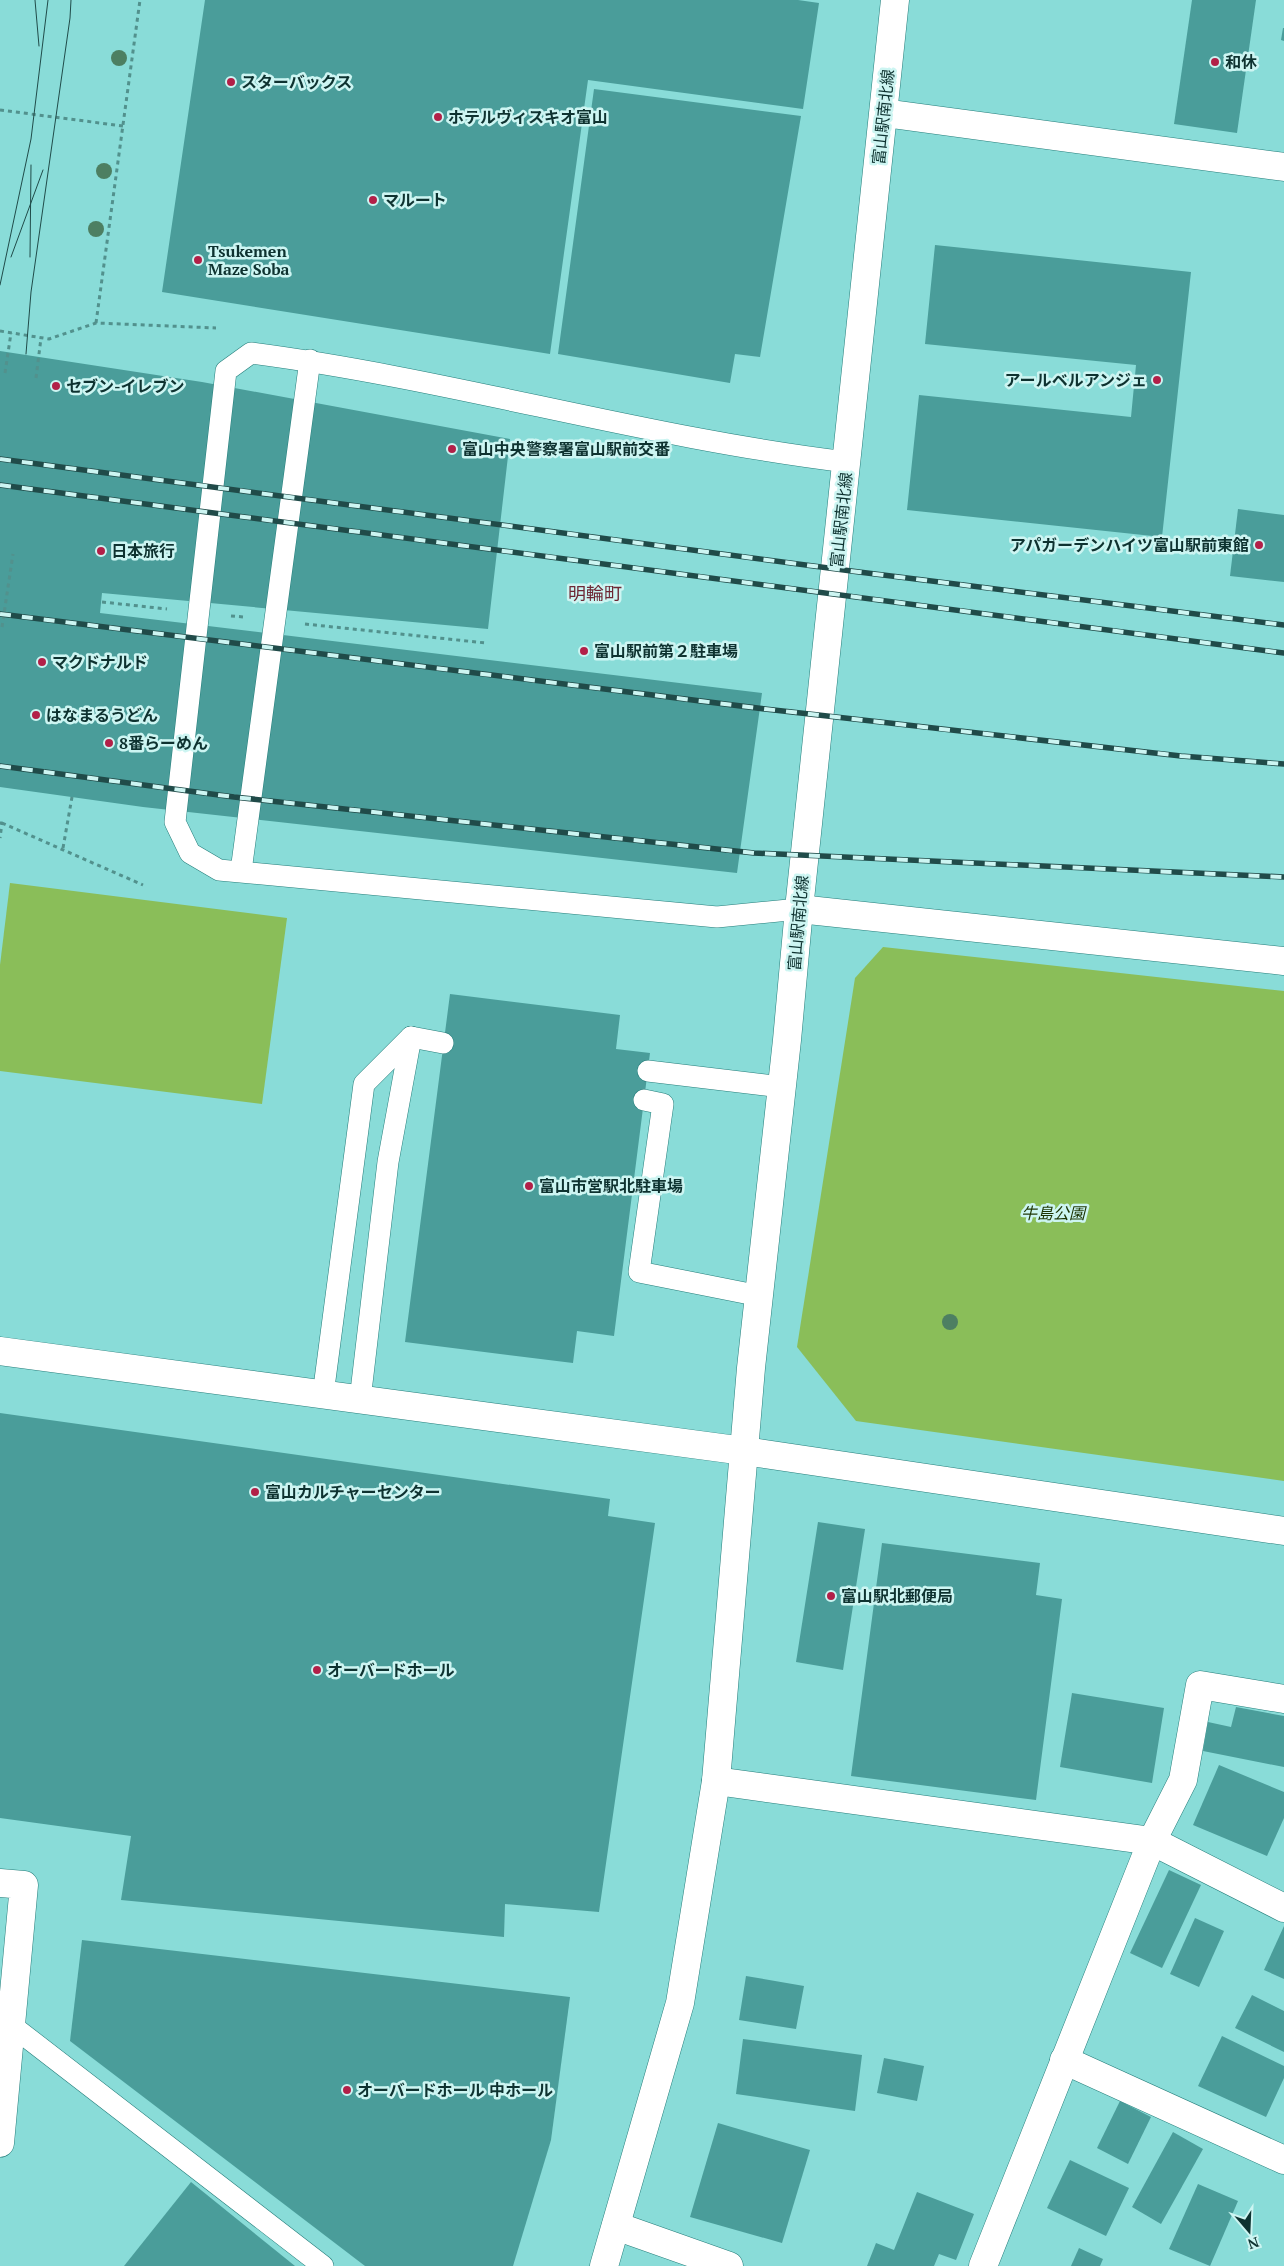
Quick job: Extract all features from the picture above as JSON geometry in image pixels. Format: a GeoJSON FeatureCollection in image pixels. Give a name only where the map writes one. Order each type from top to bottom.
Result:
{"type":"FeatureCollection","features":[{"type":"Feature","properties":{"kind":"street","name":"富山駅南北線"},"geometry":{"type":"LineString","coordinates":[[604,2266],[680,2003],[716,1781],[744,1451],[895,0]]}},
{"type":"Feature","properties":{"kind":"street"},"geometry":{"type":"LineString","coordinates":[[884,113],[1284,167]]}},
{"type":"Feature","properties":{"kind":"street"},"geometry":{"type":"LineString","coordinates":[[799,909],[1284,961]]}},
{"type":"Feature","properties":{"kind":"street"},"geometry":{"type":"LineString","coordinates":[[0,1351],[744,1451],[1284,1531]]}},
{"type":"Feature","properties":{"kind":"street"},"geometry":{"type":"LineString","coordinates":[[983,2266],[1152,1841],[1183,1780],[1200,1685],[1284,1698]]}},
{"type":"Feature","properties":{"kind":"street"},"geometry":{"type":"LineString","coordinates":[[716,1781],[1152,1841],[1284,1908]]}},
{"type":"Feature","properties":{"kind":"street"},"geometry":{"type":"LineString","coordinates":[[0,1883],[24,1884],[0,2143]]}},
{"type":"Feature","properties":{"kind":"street"},"geometry":{"type":"LineString","coordinates":[[1064,2060],[1284,2160]]}},
{"type":"Feature","properties":{"kind":"street"},"geometry":{"type":"LineString","coordinates":[[616,2226],[729,2266]]}},
{"type":"Feature","properties":{"kind":"lane"},"geometry":{"type":"LineString","coordinates":[[799,909],[717,917],[219,870],[190,853],[175,822],[226,371],[251,353],[310,360],[381,372],[766,452],[847,462]]}},
{"type":"Feature","properties":{"kind":"lane"},"geometry":{"type":"LineString","coordinates":[[242,871],[310,360]]}},
{"type":"Feature","properties":{"kind":"lane"},"geometry":{"type":"LineString","coordinates":[[410,1036],[444,1043]]}},
{"type":"Feature","properties":{"kind":"lane"},"geometry":{"type":"LineString","coordinates":[[323,1395],[364,1084],[410,1036]]}},
{"type":"Feature","properties":{"kind":"lane"},"geometry":{"type":"LineString","coordinates":[[360,1400],[388,1162],[410,1036]]}},
{"type":"Feature","properties":{"kind":"lane"},"geometry":{"type":"LineString","coordinates":[[648,1071],[782,1087]]}},
{"type":"Feature","properties":{"kind":"lane"},"geometry":{"type":"LineString","coordinates":[[644,1100],[663,1104],[639,1272],[760,1296]]}},
{"type":"Feature","properties":{"kind":"lane"},"geometry":{"type":"LineString","coordinates":[[11,2025],[322,2266]]}},
{"type":"Feature","properties":{"kind":"path"},"geometry":{"type":"LineString","coordinates":[[96,323],[140,0]]}},
{"type":"Feature","properties":{"kind":"path"},"geometry":{"type":"LineString","coordinates":[[0,110],[123,126]]}},
{"type":"Feature","properties":{"kind":"path"},"geometry":{"type":"LineString","coordinates":[[0,331],[50,339],[96,323],[216,328]]}},
{"type":"Feature","properties":{"kind":"path"},"geometry":{"type":"LineString","coordinates":[[5,372],[11,333]]}},
{"type":"Feature","properties":{"kind":"path"},"geometry":{"type":"LineString","coordinates":[[36,378],[41,338]]}},
{"type":"Feature","properties":{"kind":"path"},"geometry":{"type":"LineString","coordinates":[[2,628],[13,554]]}},
{"type":"Feature","properties":{"kind":"path"},"geometry":{"type":"LineString","coordinates":[[63,848],[72,797]]}},
{"type":"Feature","properties":{"kind":"path"},"geometry":{"type":"LineString","coordinates":[[0,838],[1,823],[63,848],[143,885]]}},
{"type":"Feature","properties":{"kind":"green space"},"geometry":{"type":"Polygon","coordinates":[[[10,883],[287,918],[262,1104],[0,1071],[0,965],[10,883]]]}},
{"type":"Feature","properties":{"kind":"green space","name":"牛島公園"},"geometry":{"type":"Polygon","coordinates":[[[883,947],[1284,991],[1284,1481],[856,1421],[797,1347],[855,978],[883,947]]]}},
{"type":"Feature","properties":{"kind":"building","name":"マルート"},"geometry":{"type":"Polygon","coordinates":[[[205,0],[798,0],[819,3],[803,109],[588,80],[550,354],[162,292],[205,0]]]}},
{"type":"Feature","properties":{"kind":"building","name":"和休"},"geometry":{"type":"Polygon","coordinates":[[[1192,0],[1256,0],[1237,133],[1174,124],[1192,0]]]}},
{"type":"Feature","properties":{"kind":"building"},"geometry":{"type":"Polygon","coordinates":[[[1284,28],[1284,41],[1281,40],[1284,28]]]}},
{"type":"Feature","properties":{"kind":"building"},"geometry":{"type":"Polygon","coordinates":[[[594,89],[801,116],[760,357],[735,354],[730,383],[558,354],[594,89]]]}},
{"type":"Feature","properties":{"kind":"building","name":"アールベルアンジェ"},"geometry":{"type":"Polygon","coordinates":[[[935,245],[1191,272],[1162,537],[907,510],[919,395],[1131,417],[1136,365],[925,344],[935,245]]]}},
{"type":"Feature","properties":{"kind":"building"},"geometry":{"type":"Polygon","coordinates":[[[0,351],[202,382],[510,439],[488,629],[102,593],[100,613],[762,693],[737,873],[143,807],[0,787],[0,351]]]}},
{"type":"Feature","properties":{"kind":"building","name":"アパガーデンハイツ富山駅前東館"},"geometry":{"type":"Polygon","coordinates":[[[1238,509],[1284,515],[1284,582],[1230,576],[1238,509]]]}},
{"type":"Feature","properties":{"kind":"building","name":"富山市営駅北駐車場"},"geometry":{"type":"Polygon","coordinates":[[[450,994],[620,1015],[616,1049],[650,1053],[614,1336],[577,1331],[573,1363],[405,1342],[450,994]]]}},
{"type":"Feature","properties":{"kind":"building","name":"オーバードホール"},"geometry":{"type":"Polygon","coordinates":[[[0,1413],[610,1499],[608,1516],[655,1523],[599,1912],[505,1904],[504,1937],[121,1900],[131,1836],[0,1818],[0,1413]]]}},
{"type":"Feature","properties":{"kind":"building"},"geometry":{"type":"Polygon","coordinates":[[[818,1522],[865,1529],[843,1670],[796,1662],[818,1522]]]}},
{"type":"Feature","properties":{"kind":"building"},"geometry":{"type":"Polygon","coordinates":[[[882,1543],[1040,1563],[1036,1595],[1062,1599],[1036,1800],[851,1776],[882,1543]]]}},
{"type":"Feature","properties":{"kind":"building"},"geometry":{"type":"Polygon","coordinates":[[[1072,1693],[1164,1708],[1152,1783],[1060,1767],[1072,1693]]]}},
{"type":"Feature","properties":{"kind":"building"},"geometry":{"type":"Polygon","coordinates":[[[1236,1707],[1284,1716],[1284,1767],[1203,1751],[1208,1722],[1231,1727],[1236,1707]]]}},
{"type":"Feature","properties":{"kind":"building"},"geometry":{"type":"Polygon","coordinates":[[[1219,1765],[1284,1792],[1284,1818],[1267,1856],[1193,1825],[1219,1765]]]}},
{"type":"Feature","properties":{"kind":"building"},"geometry":{"type":"Polygon","coordinates":[[[1169,1870],[1201,1885],[1162,1968],[1130,1953],[1169,1870]]]}},
{"type":"Feature","properties":{"kind":"building"},"geometry":{"type":"Polygon","coordinates":[[[1195,1918],[1224,1931],[1199,1987],[1170,1974],[1195,1918]]]}},
{"type":"Feature","properties":{"kind":"building"},"geometry":{"type":"Polygon","coordinates":[[[1284,1926],[1284,1979],[1264,1970],[1284,1926]]]}},
{"type":"Feature","properties":{"kind":"building","name":"オーバードホール 中ホール"},"geometry":{"type":"Polygon","coordinates":[[[82,1940],[570,1997],[551,2140],[513,2266],[365,2266],[70,2041],[82,1940]]]}},
{"type":"Feature","properties":{"kind":"building"},"geometry":{"type":"Polygon","coordinates":[[[746,1976],[804,1986],[796,2029],[739,2020],[746,1976]]]}},
{"type":"Feature","properties":{"kind":"building"},"geometry":{"type":"Polygon","coordinates":[[[1252,1995],[1284,2011],[1284,2052],[1235,2028],[1252,1995]]]}},
{"type":"Feature","properties":{"kind":"building"},"geometry":{"type":"Polygon","coordinates":[[[1222,2036],[1284,2066],[1284,2078],[1266,2117],[1198,2086],[1222,2036]]]}},
{"type":"Feature","properties":{"kind":"building"},"geometry":{"type":"Polygon","coordinates":[[[743,2039],[862,2055],[855,2111],[736,2094],[743,2039]]]}},
{"type":"Feature","properties":{"kind":"building"},"geometry":{"type":"Polygon","coordinates":[[[884,2058],[924,2066],[917,2101],[877,2093],[884,2058]]]}},
{"type":"Feature","properties":{"kind":"building"},"geometry":{"type":"Polygon","coordinates":[[[1120,2101],[1151,2117],[1128,2164],[1097,2148],[1120,2101]]]}},
{"type":"Feature","properties":{"kind":"building"},"geometry":{"type":"Polygon","coordinates":[[[718,2123],[810,2150],[782,2243],[690,2217],[718,2123]]]}},
{"type":"Feature","properties":{"kind":"building"},"geometry":{"type":"Polygon","coordinates":[[[1173,2132],[1203,2149],[1161,2224],[1132,2207],[1173,2132]]]}},
{"type":"Feature","properties":{"kind":"building"},"geometry":{"type":"Polygon","coordinates":[[[1070,2160],[1129,2188],[1106,2236],[1047,2208],[1070,2160]]]}},
{"type":"Feature","properties":{"kind":"building"},"geometry":{"type":"Polygon","coordinates":[[[191,2182],[295,2266],[124,2266],[191,2182]]]}},
{"type":"Feature","properties":{"kind":"building"},"geometry":{"type":"Polygon","coordinates":[[[1198,2184],[1238,2201],[1210,2266],[1169,2249],[1198,2184]]]}},
{"type":"Feature","properties":{"kind":"building"},"geometry":{"type":"Polygon","coordinates":[[[917,2192],[974,2214],[956,2260],[939,2254],[934,2266],[867,2266],[876,2243],[894,2250],[917,2192]]]}},
{"type":"Feature","properties":{"kind":"building"},"geometry":{"type":"Polygon","coordinates":[[[1079,2248],[1103,2259],[1100,2266],[1071,2266],[1079,2248]]]}},
{"type":"Feature","properties":{"kind":"tram line"},"geometry":{"type":"LineString","coordinates":[[35,0],[39,46]]}},
{"type":"Feature","properties":{"kind":"tram line"},"geometry":{"type":"LineString","coordinates":[[0,285],[31,139],[48,0]]}},
{"type":"Feature","properties":{"kind":"tram line"},"geometry":{"type":"LineString","coordinates":[[26,354],[31,292],[71,0]]}},
{"type":"Feature","properties":{"kind":"tram line"},"geometry":{"type":"LineString","coordinates":[[30,257],[31,165]]}},
{"type":"Feature","properties":{"kind":"tram line"},"geometry":{"type":"LineString","coordinates":[[11,257],[43,170]]}},
{"type":"Feature","properties":{"kind":"railway"},"geometry":{"type":"LineString","coordinates":[[0,459],[859,572],[1284,625]]}},
{"type":"Feature","properties":{"kind":"railway"},"geometry":{"type":"LineString","coordinates":[[0,485],[1284,653]]}},
{"type":"Feature","properties":{"kind":"railway"},"geometry":{"type":"LineString","coordinates":[[0,614],[765,709],[1181,756],[1284,764]]}},
{"type":"Feature","properties":{"kind":"railway"},"geometry":{"type":"LineString","coordinates":[[0,766],[234,797],[754,853],[1284,877]]}},
{"type":"Feature","properties":{"kind":"place","name":"和休"},"geometry":{"type":"Point","coordinates":[1215,62]}},
{"type":"Feature","properties":{"kind":"place","name":"スターバックス"},"geometry":{"type":"Point","coordinates":[231,82]}},
{"type":"Feature","properties":{"kind":"place","name":"ホテルヴィスキオ富山"},"geometry":{"type":"Point","coordinates":[438,117]}},
{"type":"Feature","properties":{"kind":"place","name":"マルート"},"geometry":{"type":"Point","coordinates":[373,200]}},
{"type":"Feature","properties":{"kind":"place","name":"Tsukemen Maze Soba"},"geometry":{"type":"Point","coordinates":[198,260]}},
{"type":"Feature","properties":{"kind":"place","name":"アールベルアンジェ"},"geometry":{"type":"Point","coordinates":[1157,380]}},
{"type":"Feature","properties":{"kind":"place","name":"セブン-イレブン"},"geometry":{"type":"Point","coordinates":[56,386]}},
{"type":"Feature","properties":{"kind":"place","name":"富山中央警察署富山駅前交番"},"geometry":{"type":"Point","coordinates":[452,449]}},
{"type":"Feature","properties":{"kind":"place","name":"アパガーデンハイツ富山駅前東館"},"geometry":{"type":"Point","coordinates":[1259,545]}},
{"type":"Feature","properties":{"kind":"place","name":"日本旅行"},"geometry":{"type":"Point","coordinates":[101,551]}},
{"type":"Feature","properties":{"kind":"place","name":"富山駅前第２駐車場"},"geometry":{"type":"Point","coordinates":[584,651]}},
{"type":"Feature","properties":{"kind":"place","name":"マクドナルド"},"geometry":{"type":"Point","coordinates":[42,662]}},
{"type":"Feature","properties":{"kind":"place","name":"はなまるうどん"},"geometry":{"type":"Point","coordinates":[36,715]}},
{"type":"Feature","properties":{"kind":"place","name":"8番らーめん"},"geometry":{"type":"Point","coordinates":[109,743]}},
{"type":"Feature","properties":{"kind":"place","name":"富山市営駅北駐車場"},"geometry":{"type":"Point","coordinates":[529,1186]}},
{"type":"Feature","properties":{"kind":"place","name":"富山カルチャーセンター"},"geometry":{"type":"Point","coordinates":[255,1492]}},
{"type":"Feature","properties":{"kind":"place","name":"富山駅北郵便局"},"geometry":{"type":"Point","coordinates":[831,1596]}},
{"type":"Feature","properties":{"kind":"place","name":"オーバードホール"},"geometry":{"type":"Point","coordinates":[317,1670]}},
{"type":"Feature","properties":{"kind":"place","name":"オーバードホール 中ホール"},"geometry":{"type":"Point","coordinates":[347,2090]}},
{"type":"Feature","properties":{"kind":"district","name":"明輪町"},"geometry":{"type":"Point","coordinates":[595,594]}}]}
